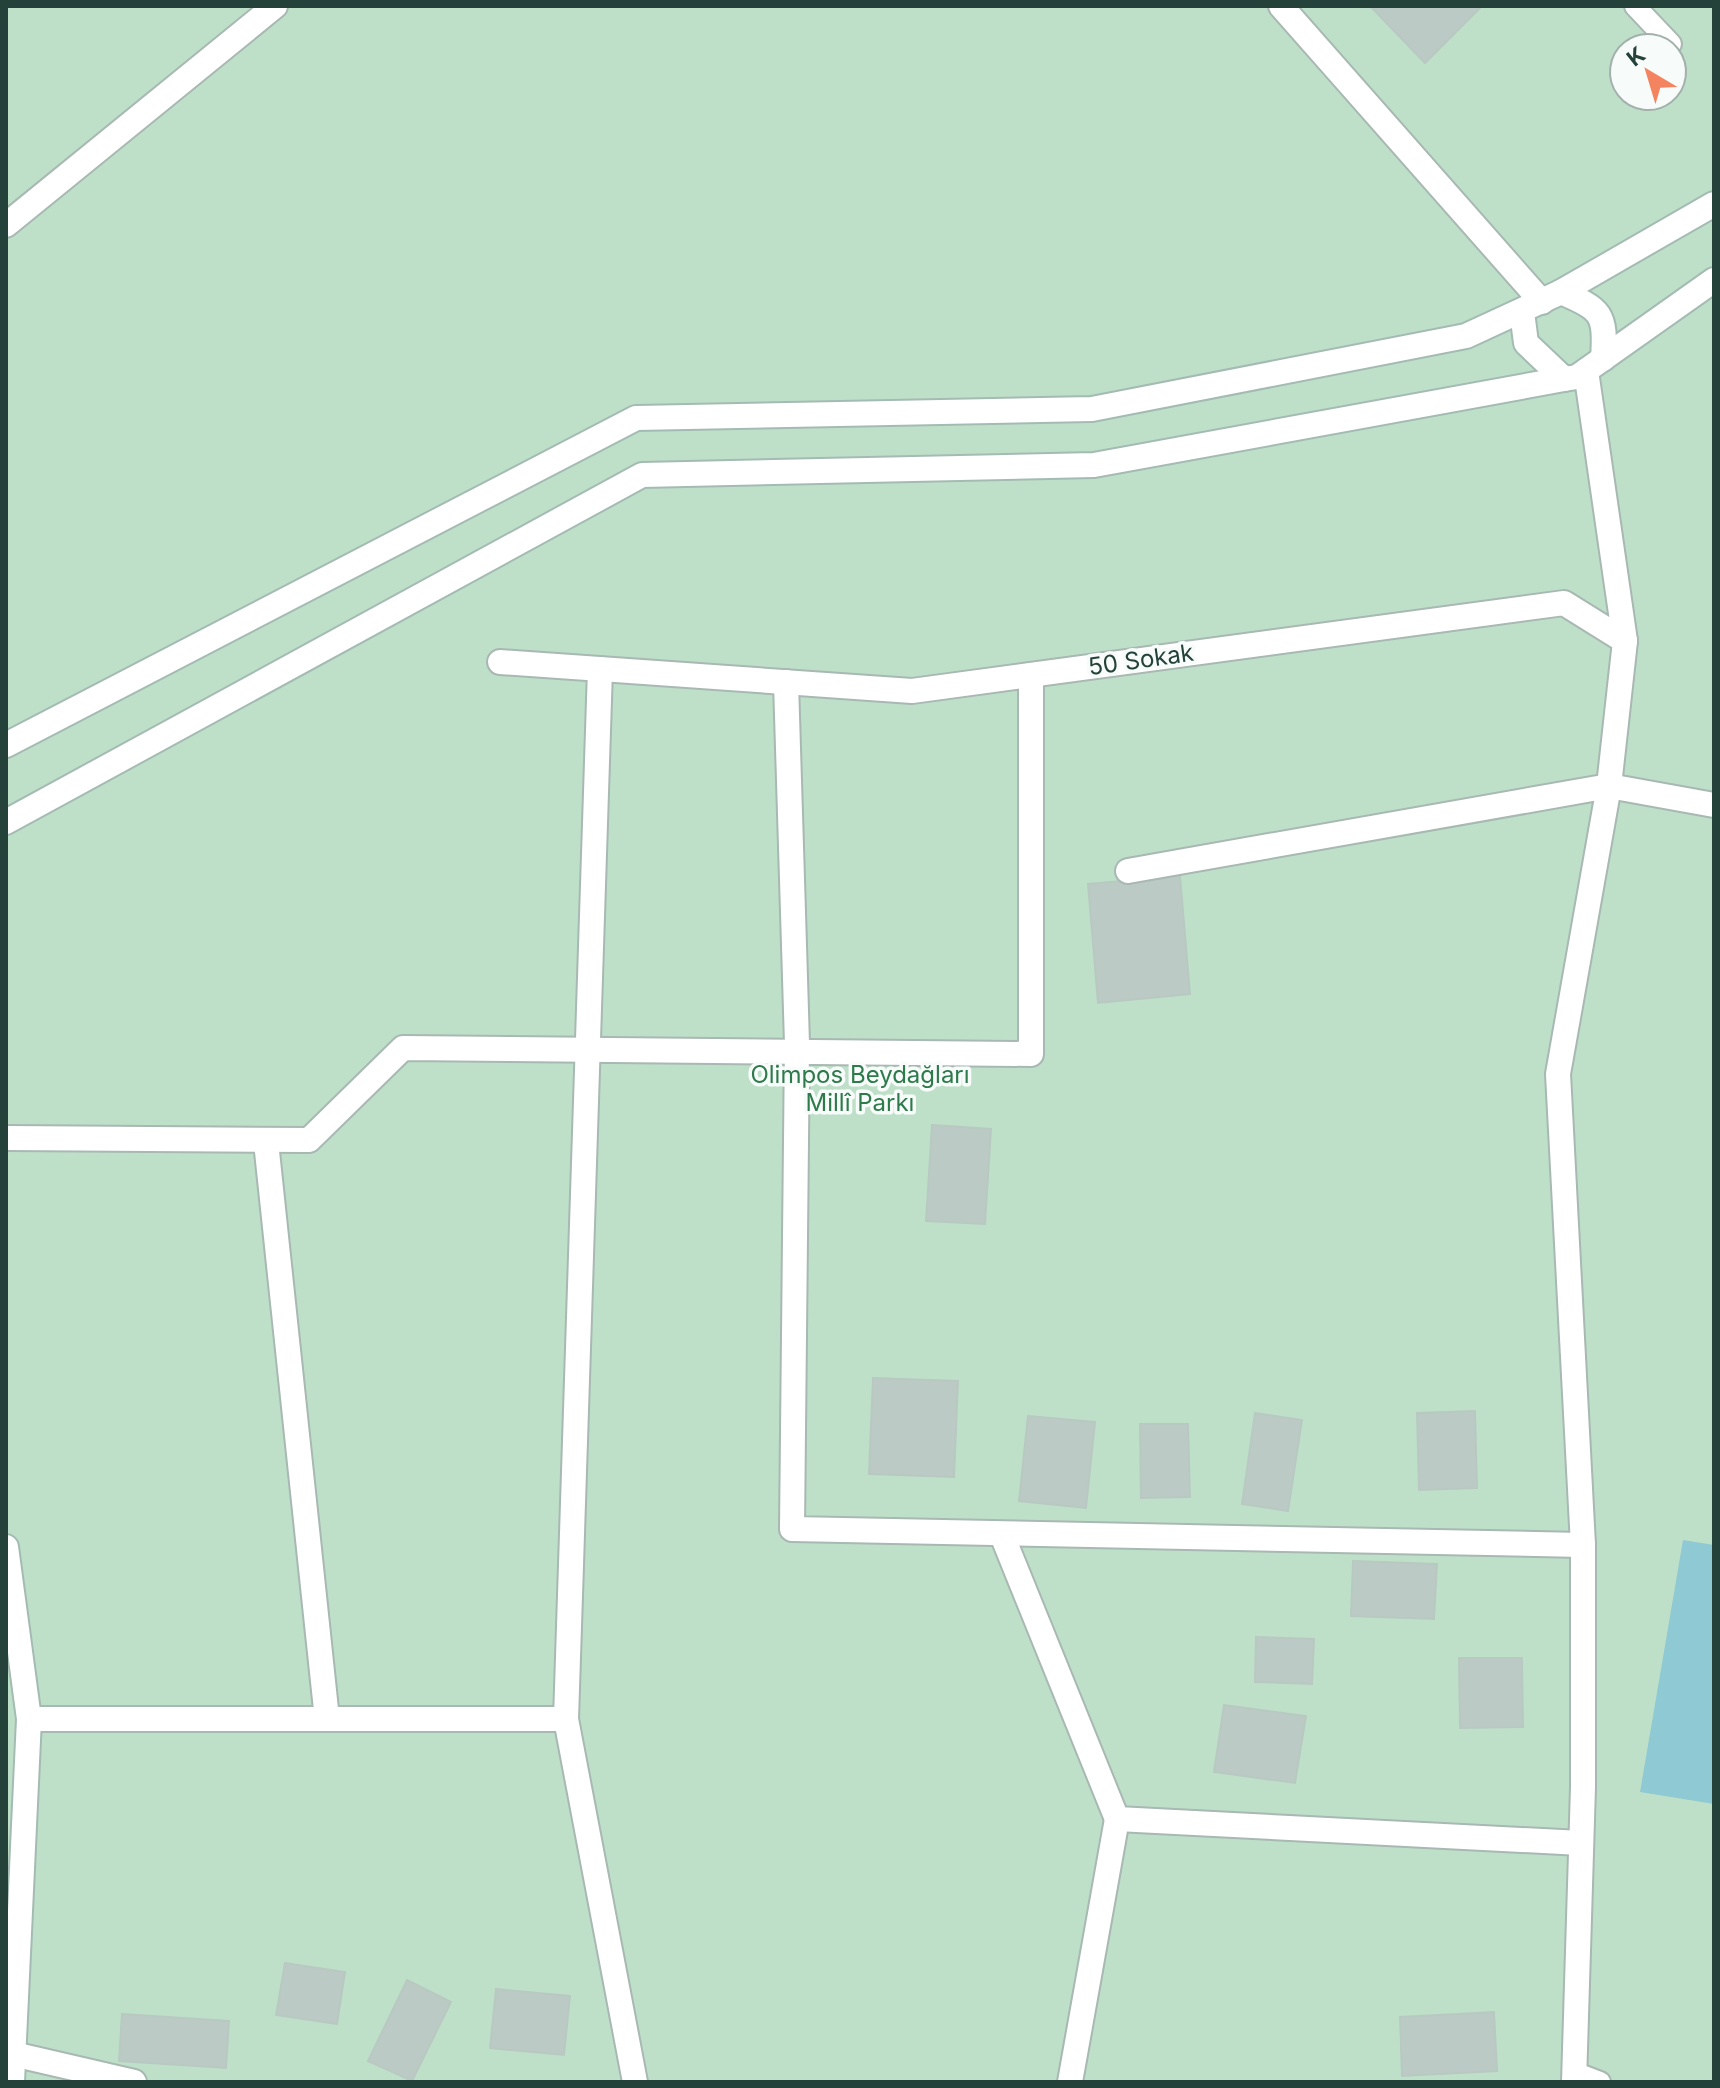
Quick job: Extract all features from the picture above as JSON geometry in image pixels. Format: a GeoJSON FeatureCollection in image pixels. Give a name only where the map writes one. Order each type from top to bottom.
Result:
{"type":"FeatureCollection","features":[{"type":"Feature","properties":{"kind":"street"},"geometry":{"type":"LineString","coordinates":[[6,225],[275,6]]}},
{"type":"Feature","properties":{"kind":"street"},"geometry":{"type":"LineString","coordinates":[[1281,6],[1542,302],[1596,308],[1605,327],[1584,370],[1625,641],[1609,786],[1558,1074],[1583,1545],[1581,1843],[1574,2077]]}},
{"type":"Feature","properties":{"kind":"street"},"geometry":{"type":"LineString","coordinates":[[6,745],[636,418],[1092,409],[1466,336],[1542,302],[1714,204]]}},
{"type":"Feature","properties":{"kind":"street"},"geometry":{"type":"LineString","coordinates":[[6,822],[642,475],[1094,465],[1584,370],[1714,280]]}},
{"type":"Feature","properties":{"kind":"street"},"geometry":{"type":"LineString","coordinates":[[1542,302],[1526,343],[1584,370]]}},
{"type":"Feature","properties":{"kind":"street","name":"50 Sokak"},"geometry":{"type":"LineString","coordinates":[[500,662],[912,691],[1564,603],[1625,641]]}},
{"type":"Feature","properties":{"kind":"street"},"geometry":{"type":"LineString","coordinates":[[600,669],[566,1719],[635,2082]]}},
{"type":"Feature","properties":{"kind":"street"},"geometry":{"type":"LineString","coordinates":[[6,1138],[309,1140],[403,1048],[1031,1054],[1031,675]]}},
{"type":"Feature","properties":{"kind":"street"},"geometry":{"type":"LineString","coordinates":[[786,682],[797,1052],[792,1529],[1583,1545]]}},
{"type":"Feature","properties":{"kind":"street"},"geometry":{"type":"LineString","coordinates":[[1128,871],[1609,786],[1714,805]]}},
{"type":"Feature","properties":{"kind":"street"},"geometry":{"type":"LineString","coordinates":[[266,1142],[327,1719]]}},
{"type":"Feature","properties":{"kind":"street"},"geometry":{"type":"LineString","coordinates":[[1002,1535],[1117,1819],[1070,2082]]}},
{"type":"Feature","properties":{"kind":"street"},"geometry":{"type":"LineString","coordinates":[[6,1547],[18,1721],[12,2082]]}},
{"type":"Feature","properties":{"kind":"street"},"geometry":{"type":"LineString","coordinates":[[18,1721],[566,1719]]}},
{"type":"Feature","properties":{"kind":"street"},"geometry":{"type":"LineString","coordinates":[[1117,1819],[1581,1843]]}},
{"type":"Feature","properties":{"kind":"street"},"geometry":{"type":"LineString","coordinates":[[13,2054],[134,2082]]}},
{"type":"Feature","properties":{"kind":"lane"},"geometry":{"type":"LineString","coordinates":[[1635,6],[1660,32]]}},
{"type":"Feature","properties":{"kind":"lane"},"geometry":{"type":"LineString","coordinates":[[1574,2077],[1600,2082]]}},
{"type":"Feature","properties":{"kind":"green space","name":"Olimpos Beydağları Millî Parkı"},"geometry":{"type":"Polygon","coordinates":[[[6,6],[1714,6],[1714,2082],[6,2082],[6,6]]]}},
{"type":"Feature","properties":{"kind":"water"},"geometry":{"type":"Polygon","coordinates":[[[1683,1540],[1714,1545],[1714,1804],[1640,1792],[1683,1540]]]}},
{"type":"Feature","properties":{"kind":"building"},"geometry":{"type":"Polygon","coordinates":[[[1370,6],[1482,6],[1425,63],[1370,6]]]}},
{"type":"Feature","properties":{"kind":"building"},"geometry":{"type":"Polygon","coordinates":[[[1180,876],[1190,994],[1098,1003],[1088,884],[1180,876]]]}},
{"type":"Feature","properties":{"kind":"building"},"geometry":{"type":"Polygon","coordinates":[[[932,1125],[991,1129],[985,1224],[926,1221],[932,1125]]]}},
{"type":"Feature","properties":{"kind":"building"},"geometry":{"type":"Polygon","coordinates":[[[873,1378],[958,1381],[954,1477],[869,1474],[873,1378]]]}},
{"type":"Feature","properties":{"kind":"building"},"geometry":{"type":"Polygon","coordinates":[[[1475,1411],[1477,1488],[1419,1490],[1417,1413],[1475,1411]]]}},
{"type":"Feature","properties":{"kind":"building"},"geometry":{"type":"Polygon","coordinates":[[[1255,1413],[1302,1420],[1288,1511],[1242,1504],[1255,1413]]]}},
{"type":"Feature","properties":{"kind":"building"},"geometry":{"type":"Polygon","coordinates":[[[1028,1416],[1095,1422],[1086,1508],[1019,1501],[1028,1416]]]}},
{"type":"Feature","properties":{"kind":"building"},"geometry":{"type":"Polygon","coordinates":[[[1140,1424],[1188,1424],[1190,1497],[1141,1498],[1140,1424]]]}},
{"type":"Feature","properties":{"kind":"building"},"geometry":{"type":"Polygon","coordinates":[[[1353,1561],[1437,1564],[1434,1619],[1351,1616],[1353,1561]]]}},
{"type":"Feature","properties":{"kind":"building"},"geometry":{"type":"Polygon","coordinates":[[[1256,1637],[1314,1639],[1312,1684],[1255,1682],[1256,1637]]]}},
{"type":"Feature","properties":{"kind":"building"},"geometry":{"type":"Polygon","coordinates":[[[1459,1658],[1522,1658],[1523,1727],[1460,1728],[1459,1658]]]}},
{"type":"Feature","properties":{"kind":"building"},"geometry":{"type":"Polygon","coordinates":[[[1224,1705],[1306,1716],[1295,1783],[1214,1772],[1224,1705]]]}},
{"type":"Feature","properties":{"kind":"building"},"geometry":{"type":"Polygon","coordinates":[[[285,1963],[345,1972],[337,2024],[276,2015],[285,1963]]]}},
{"type":"Feature","properties":{"kind":"building"},"geometry":{"type":"Polygon","coordinates":[[[407,1980],[451,2002],[412,2081],[368,2061],[407,1980]]]}},
{"type":"Feature","properties":{"kind":"building"},"geometry":{"type":"Polygon","coordinates":[[[496,1989],[570,1996],[564,2055],[490,2048],[496,1989]]]}},
{"type":"Feature","properties":{"kind":"building"},"geometry":{"type":"Polygon","coordinates":[[[1494,2012],[1497,2071],[1402,2076],[1400,2017],[1494,2012]]]}},
{"type":"Feature","properties":{"kind":"building"},"geometry":{"type":"Polygon","coordinates":[[[122,2014],[229,2021],[226,2068],[119,2061],[122,2014]]]}}]}
